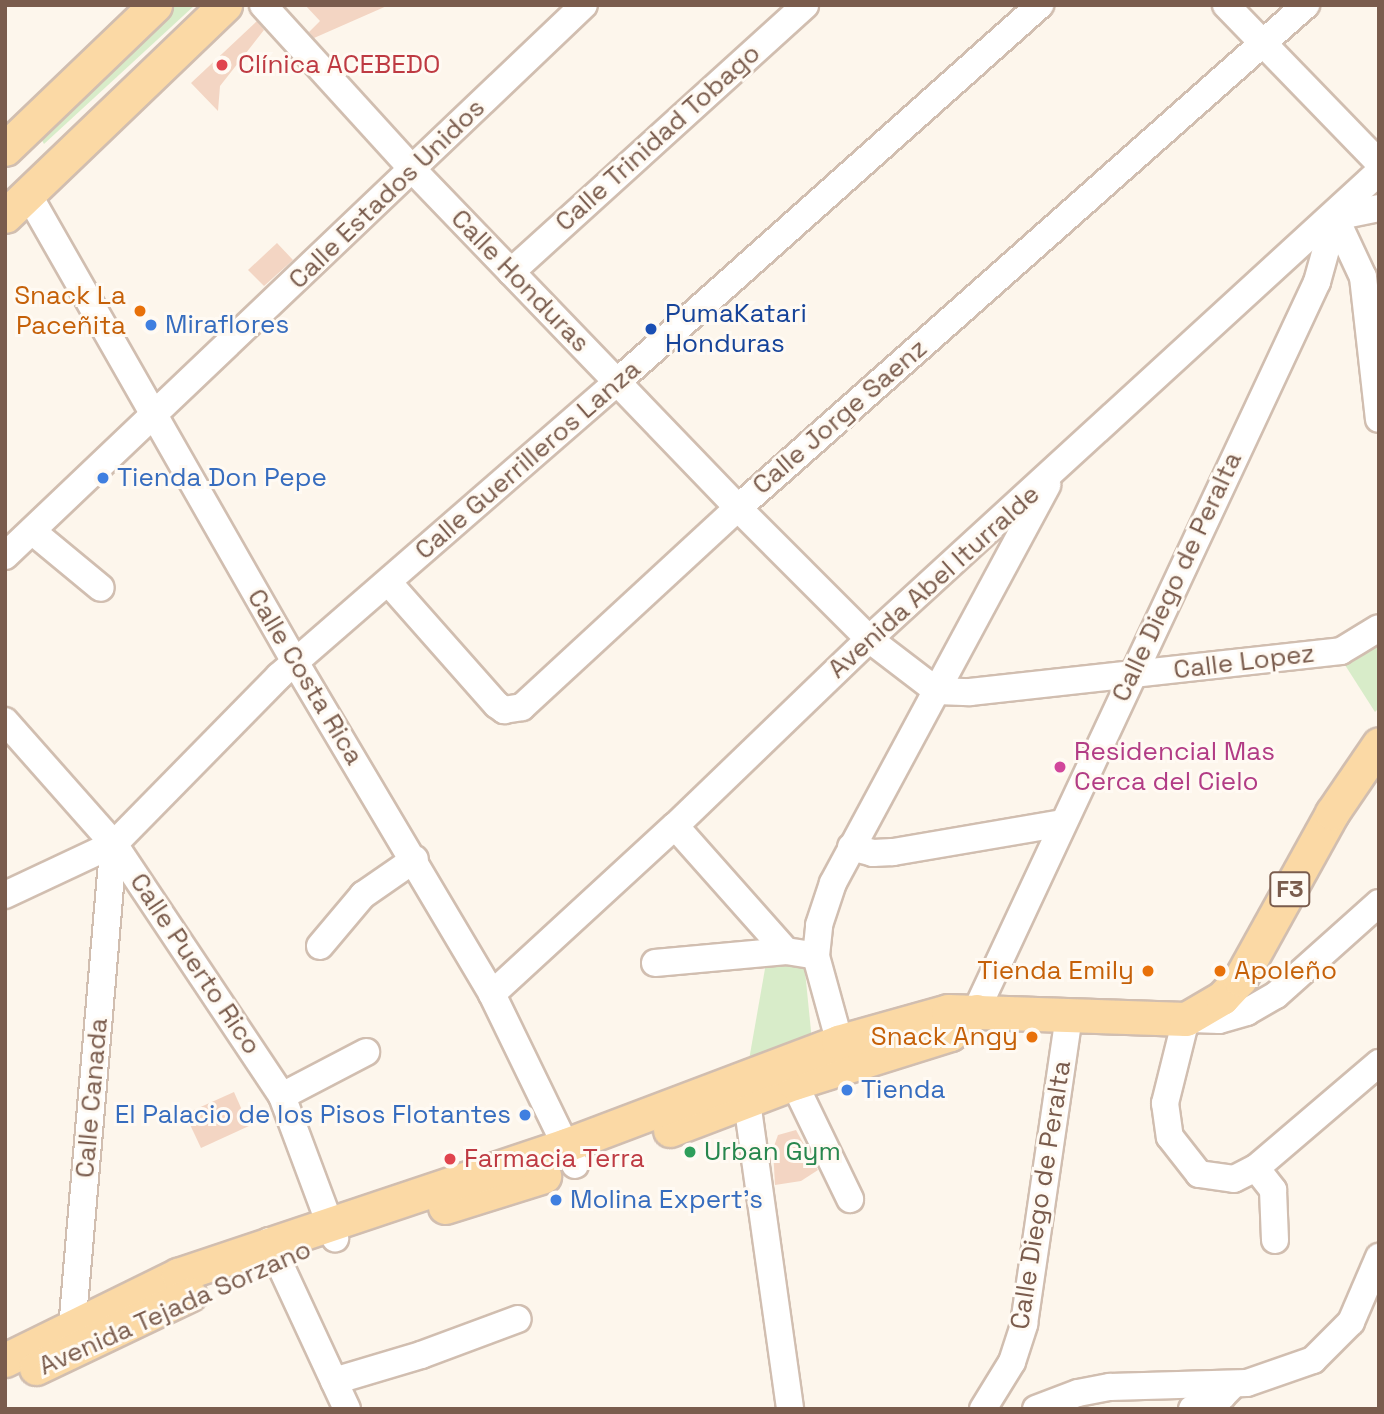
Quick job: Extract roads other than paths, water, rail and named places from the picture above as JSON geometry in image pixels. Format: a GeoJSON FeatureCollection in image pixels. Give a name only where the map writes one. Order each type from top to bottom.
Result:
{"type":"FeatureCollection","features":[{"type":"Feature","properties":{"kind":"main road"},"geometry":{"type":"LineString","coordinates":[[5,149],[155,5]]}},
{"type":"Feature","properties":{"kind":"main road"},"geometry":{"type":"LineString","coordinates":[[5,169],[17,205],[225,5]]}},
{"type":"Feature","properties":{"kind":"main road","name":"F3"},"geometry":{"type":"LineString","coordinates":[[1186,1018],[1222,998],[1240,979],[1332,813],[1379,744]]}},
{"type":"Feature","properties":{"kind":"main road"},"geometry":{"type":"LineString","coordinates":[[976,1011],[1186,1018]]}},
{"type":"Feature","properties":{"kind":"main road","name":"Avenida Tejada Sorzano"},"geometry":{"type":"LineString","coordinates":[[571,1155],[842,1054],[950,1034],[976,1011]]}},
{"type":"Feature","properties":{"kind":"main road","name":"Avenida Tejada Sorzano"},"geometry":{"type":"LineString","coordinates":[[5,1360],[71,1338],[272,1250],[747,1102],[794,1083],[842,1054]]}},
{"type":"Feature","properties":{"kind":"main road","name":"Avenida Tejada Sorzano"},"geometry":{"type":"LineString","coordinates":[[5,1383],[71,1338]]}},
{"type":"Feature","properties":{"kind":"street","name":"Calle Honduras"},"geometry":{"type":"LineString","coordinates":[[263,5],[414,170],[738,508],[869,639],[937,691]]}},
{"type":"Feature","properties":{"kind":"street","name":"Calle Estados Unidos"},"geometry":{"type":"LineString","coordinates":[[5,556],[414,170],[584,5]]}},
{"type":"Feature","properties":{"kind":"street","name":"Calle Trinidad Tobago"},"geometry":{"type":"LineString","coordinates":[[511,272],[805,5]]}},
{"type":"Feature","properties":{"kind":"street","name":"Calle Guerrilleros Lanza"},"geometry":{"type":"LineString","coordinates":[[5,895],[114,844],[295,662],[617,382],[1040,5]]}},
{"type":"Feature","properties":{"kind":"street"},"geometry":{"type":"LineString","coordinates":[[1226,5],[1379,163]]}},
{"type":"Feature","properties":{"kind":"street","name":"Calle Jorge Saenz"},"geometry":{"type":"LineString","coordinates":[[388,582],[497,705],[513,710],[531,701],[738,508],[1306,5]]}},
{"type":"Feature","properties":{"kind":"street","name":"Avenida Abel Iturralde"},"geometry":{"type":"LineString","coordinates":[[492,994],[675,826],[869,639],[1335,217],[1379,172]]}},
{"type":"Feature","properties":{"kind":"street","name":"Calle Costa Rica"},"geometry":{"type":"LineString","coordinates":[[17,205],[152,416],[295,662],[415,859],[492,994],[571,1155]]}},
{"type":"Feature","properties":{"kind":"street"},"geometry":{"type":"LineString","coordinates":[[1379,208],[1335,217],[1363,276],[1379,419]]}},
{"type":"Feature","properties":{"kind":"street","name":"Calle Diego de Peralta"},"geometry":{"type":"LineString","coordinates":[[976,1011],[1130,676],[1317,282],[1335,217]]}},
{"type":"Feature","properties":{"kind":"street"},"geometry":{"type":"LineString","coordinates":[[842,1054],[816,956],[819,925],[850,847],[1054,471]]}},
{"type":"Feature","properties":{"kind":"street"},"geometry":{"type":"LineString","coordinates":[[32,531],[101,588]]}},
{"type":"Feature","properties":{"kind":"street","name":"Calle Lopez"},"geometry":{"type":"LineString","coordinates":[[937,691],[1130,676],[1341,651],[1378,629]]}},
{"type":"Feature","properties":{"kind":"street","name":"Calle Puerto Rico"},"geometry":{"type":"LineString","coordinates":[[5,721],[114,844],[282,1096],[332,1230]]}},
{"type":"Feature","properties":{"kind":"street"},"geometry":{"type":"LineString","coordinates":[[850,847],[873,853],[893,852],[1063,823]]}},
{"type":"Feature","properties":{"kind":"street"},"geometry":{"type":"LineString","coordinates":[[675,826],[786,951]]}},
{"type":"Feature","properties":{"kind":"street","name":"Calle Canada"},"geometry":{"type":"LineString","coordinates":[[71,1338],[114,844]]}},
{"type":"Feature","properties":{"kind":"street"},"geometry":{"type":"LineString","coordinates":[[320,946],[363,895],[415,859]]}},
{"type":"Feature","properties":{"kind":"street"},"geometry":{"type":"LineString","coordinates":[[1379,903],[1276,995],[1247,1012],[1219,1020],[1186,1018],[1165,1103],[1170,1137],[1199,1174],[1234,1180],[1256,1168],[1379,1063]]}},
{"type":"Feature","properties":{"kind":"street"},"geometry":{"type":"LineString","coordinates":[[655,963],[786,951],[816,956]]}},
{"type":"Feature","properties":{"kind":"street","name":"Calle Diego de Peralta"},"geometry":{"type":"LineString","coordinates":[[983,1409],[1012,1362],[1024,1324],[1069,1015]]}},
{"type":"Feature","properties":{"kind":"street"},"geometry":{"type":"LineString","coordinates":[[282,1096],[366,1052]]}},
{"type":"Feature","properties":{"kind":"street"},"geometry":{"type":"LineString","coordinates":[[794,1083],[850,1199]]}},
{"type":"Feature","properties":{"kind":"street"},"geometry":{"type":"LineString","coordinates":[[747,1102],[789,1409]]}},
{"type":"Feature","properties":{"kind":"street"},"geometry":{"type":"LineString","coordinates":[[1256,1168],[1273,1189],[1275,1240]]}},
{"type":"Feature","properties":{"kind":"street"},"geometry":{"type":"LineString","coordinates":[[272,1250],[347,1409]]}},
{"type":"Feature","properties":{"kind":"street"},"geometry":{"type":"LineString","coordinates":[[1036,1409],[1078,1393],[1110,1387],[1233,1385],[1314,1360],[1351,1322],[1379,1257]]}},
{"type":"Feature","properties":{"kind":"street"},"geometry":{"type":"LineString","coordinates":[[334,1381],[518,1319]]}},
{"type":"Feature","properties":{"kind":"street"},"geometry":{"type":"LineString","coordinates":[[1192,1409],[1222,1396],[1233,1385]]}},
{"type":"Feature","properties":{"kind":"place","name":"Clínica ACEBEDO"},"geometry":{"type":"Point","coordinates":[222,65]}},
{"type":"Feature","properties":{"kind":"place","name":"Snack La Paceñita"},"geometry":{"type":"Point","coordinates":[140,311]}},
{"type":"Feature","properties":{"kind":"place","name":"Miraflores"},"geometry":{"type":"Point","coordinates":[151,325]}},
{"type":"Feature","properties":{"kind":"place","name":"PumaKatari Honduras"},"geometry":{"type":"Point","coordinates":[651,329]}},
{"type":"Feature","properties":{"kind":"place","name":"Tienda Don Pepe"},"geometry":{"type":"Point","coordinates":[103,478]}},
{"type":"Feature","properties":{"kind":"place","name":"Residencial Mas Cerca del Cielo"},"geometry":{"type":"Point","coordinates":[1060,767]}},
{"type":"Feature","properties":{"kind":"place","name":"Tienda Emily"},"geometry":{"type":"Point","coordinates":[1148,971]}},
{"type":"Feature","properties":{"kind":"place","name":"Apoleño"},"geometry":{"type":"Point","coordinates":[1220,971]}},
{"type":"Feature","properties":{"kind":"place","name":"Snack Angy"},"geometry":{"type":"Point","coordinates":[1032,1037]}},
{"type":"Feature","properties":{"kind":"place","name":"Tienda"},"geometry":{"type":"Point","coordinates":[847,1090]}},
{"type":"Feature","properties":{"kind":"place","name":"El Palacio de los Pisos Flotantes"},"geometry":{"type":"Point","coordinates":[525,1115]}},
{"type":"Feature","properties":{"kind":"place","name":"Urban Gym"},"geometry":{"type":"Point","coordinates":[690,1152]}},
{"type":"Feature","properties":{"kind":"place","name":"Farmacia Terra"},"geometry":{"type":"Point","coordinates":[450,1159]}},
{"type":"Feature","properties":{"kind":"place","name":"Molina Expert's"},"geometry":{"type":"Point","coordinates":[556,1200]}}]}
